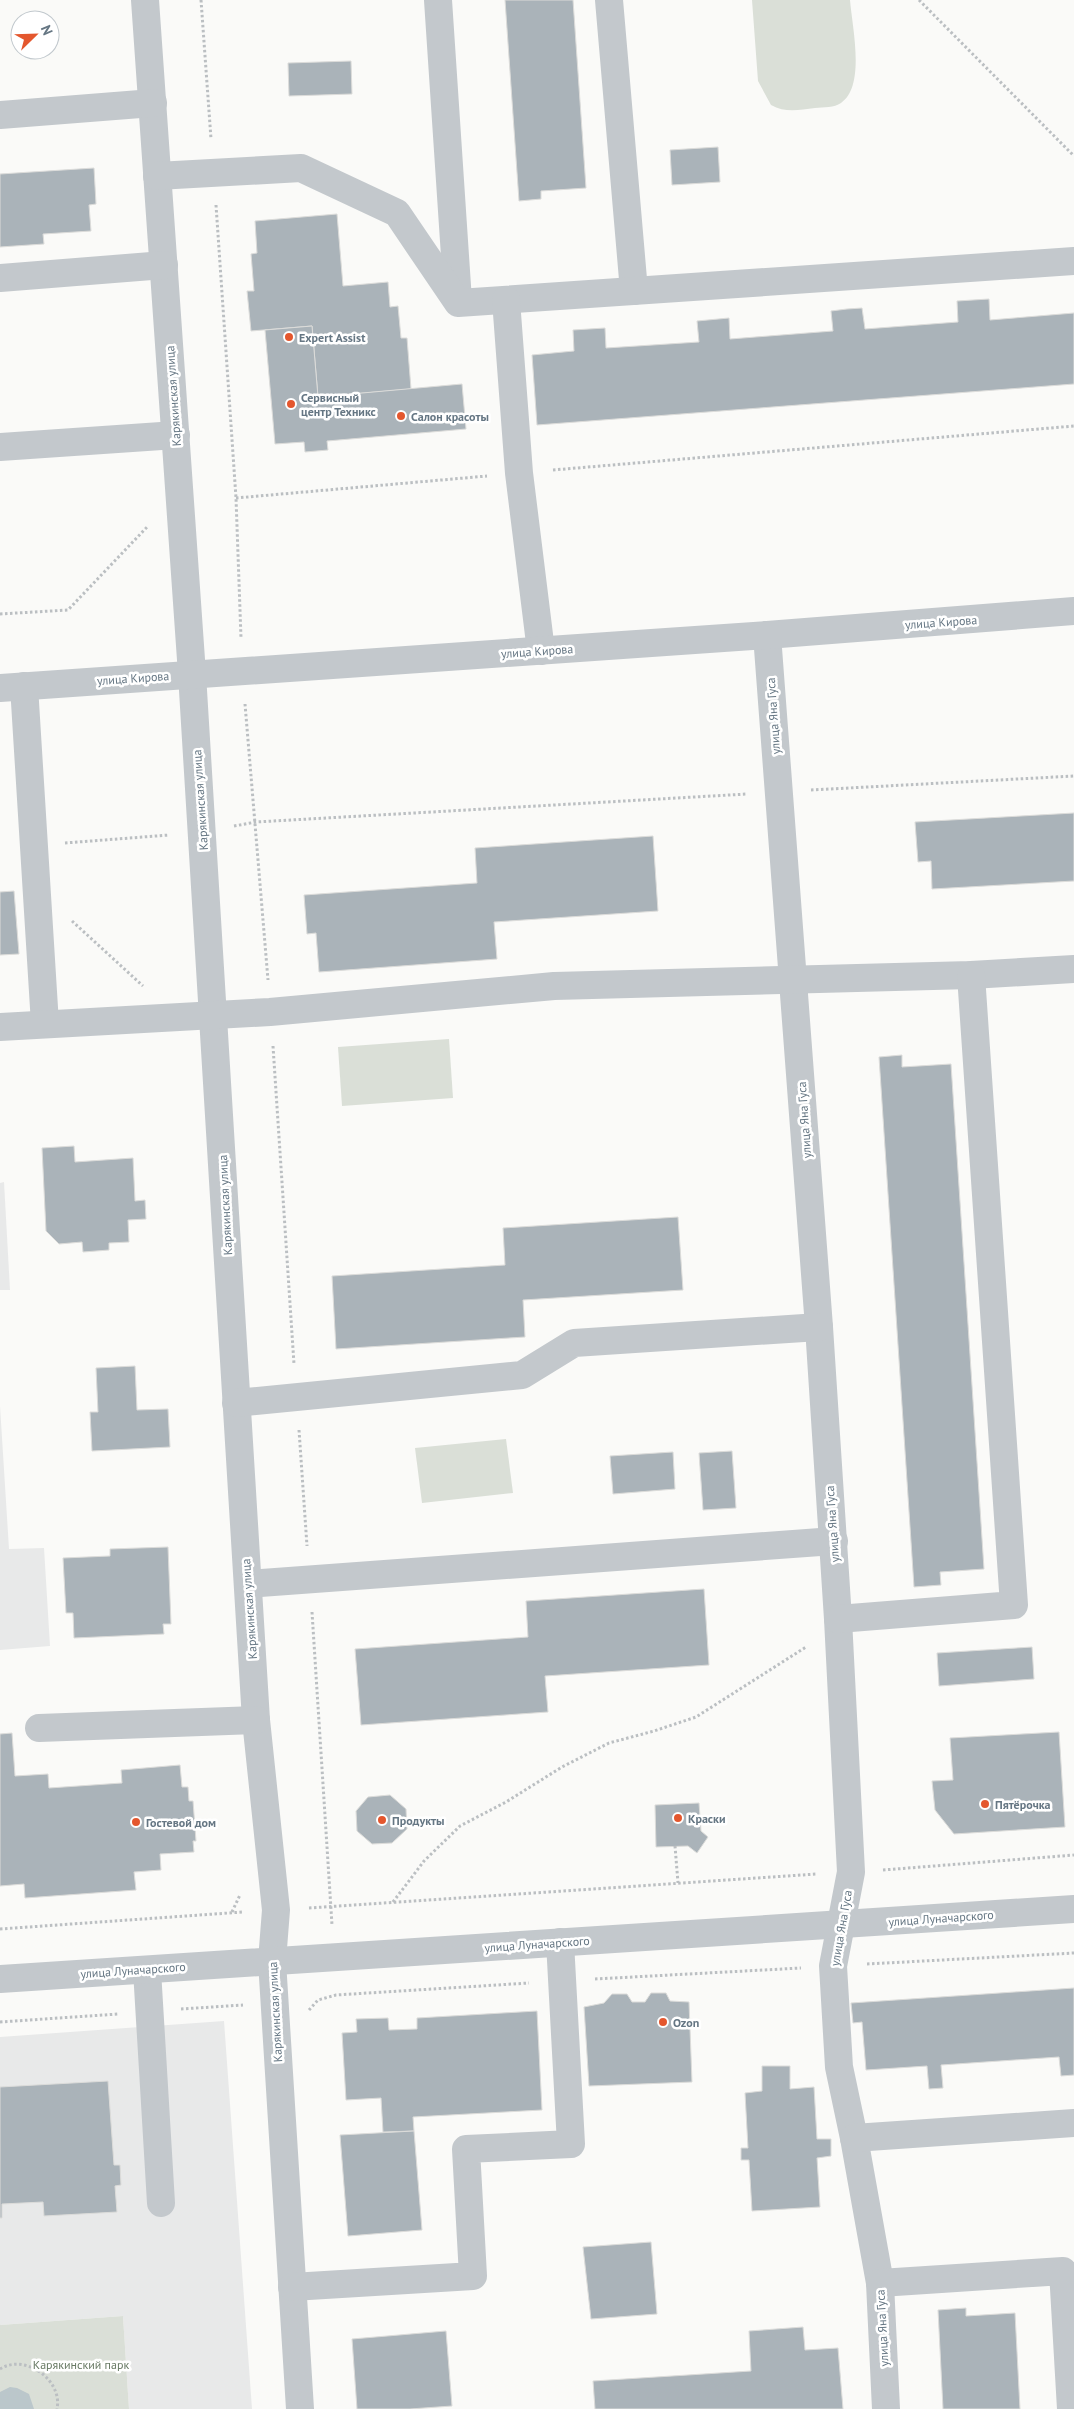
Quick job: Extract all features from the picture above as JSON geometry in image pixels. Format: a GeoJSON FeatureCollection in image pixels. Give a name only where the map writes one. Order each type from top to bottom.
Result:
{"type":"FeatureCollection","features":[{"type":"Feature","properties":{"kind":"street","name":"Карякинская улица"},"geometry":{"type":"LineString","coordinates":[[145,0],[192,674],[256,1720],[276,1910],[272,1961],[300,2409]]}},
{"type":"Feature","properties":{"kind":"street"},"geometry":{"type":"LineString","coordinates":[[438,0],[458,303]]}},
{"type":"Feature","properties":{"kind":"street"},"geometry":{"type":"LineString","coordinates":[[609,0],[634,291]]}},
{"type":"Feature","properties":{"kind":"street"},"geometry":{"type":"LineString","coordinates":[[0,116],[152,103]]}},
{"type":"Feature","properties":{"kind":"street"},"geometry":{"type":"LineString","coordinates":[[157,176],[301,168],[397,213],[458,303]]}},
{"type":"Feature","properties":{"kind":"street"},"geometry":{"type":"LineString","coordinates":[[458,303],[1074,261]]}},
{"type":"Feature","properties":{"kind":"street"},"geometry":{"type":"LineString","coordinates":[[0,278],[164,265]]}},
{"type":"Feature","properties":{"kind":"street"},"geometry":{"type":"LineString","coordinates":[[506,300],[519,473],[541,651]]}},
{"type":"Feature","properties":{"kind":"street"},"geometry":{"type":"LineString","coordinates":[[0,446],[176,434]]}},
{"type":"Feature","properties":{"kind":"street","name":"улица Кирова"},"geometry":{"type":"LineString","coordinates":[[12,687],[767,635],[1074,611]]}},
{"type":"Feature","properties":{"kind":"street","name":"улица Яна Гуса"},"geometry":{"type":"LineString","coordinates":[[767,635],[820,1326],[838,1619],[850,1872],[833,1966],[839,2067],[880,2283],[886,2409]]}},
{"type":"Feature","properties":{"kind":"street"},"geometry":{"type":"LineString","coordinates":[[12,687],[34,845],[45,1024]]}},
{"type":"Feature","properties":{"kind":"street"},"geometry":{"type":"LineString","coordinates":[[0,1027],[280,1011],[554,986],[971,975],[1074,969]]}},
{"type":"Feature","properties":{"kind":"street"},"geometry":{"type":"LineString","coordinates":[[838,1619],[1014,1604],[971,975]]}},
{"type":"Feature","properties":{"kind":"street"},"geometry":{"type":"LineString","coordinates":[[236,1403],[522,1375],[574,1343],[820,1326]]}},
{"type":"Feature","properties":{"kind":"street"},"geometry":{"type":"LineString","coordinates":[[248,1584],[834,1541]]}},
{"type":"Feature","properties":{"kind":"street"},"geometry":{"type":"LineString","coordinates":[[39,1728],[256,1720]]}},
{"type":"Feature","properties":{"kind":"street","name":"улица Луначарского"},"geometry":{"type":"LineString","coordinates":[[0,1979],[1074,1909]]}},
{"type":"Feature","properties":{"kind":"street"},"geometry":{"type":"LineString","coordinates":[[292,2287],[474,2276],[466,2149],[571,2144],[560,1942]]}},
{"type":"Feature","properties":{"kind":"street"},"geometry":{"type":"LineString","coordinates":[[148,1970],[161,2203]]}},
{"type":"Feature","properties":{"kind":"street"},"geometry":{"type":"LineString","coordinates":[[854,2138],[1074,2123]]}},
{"type":"Feature","properties":{"kind":"street"},"geometry":{"type":"LineString","coordinates":[[880,2283],[1063,2271],[1071,2409]]}},
{"type":"Feature","properties":{"kind":"path"},"geometry":{"type":"LineString","coordinates":[[918,0],[1074,156]]}},
{"type":"Feature","properties":{"kind":"path"},"geometry":{"type":"LineString","coordinates":[[236,498],[1074,426]]}},
{"type":"Feature","properties":{"kind":"path"},"geometry":{"type":"LineString","coordinates":[[0,614],[68,610],[150,524]]}},
{"type":"Feature","properties":{"kind":"path"},"geometry":{"type":"LineString","coordinates":[[34,845],[202,833],[256,822],[1074,776]]}},
{"type":"Feature","properties":{"kind":"path"},"geometry":{"type":"LineString","coordinates":[[37,888],[177,1016]]}},
{"type":"Feature","properties":{"kind":"path"},"geometry":{"type":"LineString","coordinates":[[392,1902],[424,1861],[460,1826],[506,1802],[562,1767],[609,1743],[696,1717],[800,1653],[838,1619]]}},
{"type":"Feature","properties":{"kind":"path"},"geometry":{"type":"LineString","coordinates":[[675,1846],[678,1884]]}},
{"type":"Feature","properties":{"kind":"path"},"geometry":{"type":"LineString","coordinates":[[0,1929],[678,1884],[1074,1855]]}},
{"type":"Feature","properties":{"kind":"path"},"geometry":{"type":"LineString","coordinates":[[308,2016],[309,2008],[318,2000],[336,1995],[562,1981]]}},
{"type":"Feature","properties":{"kind":"path"},"geometry":{"type":"LineString","coordinates":[[0,2369],[5,2366],[25,2365],[43,2373],[55,2389],[57,2409]]}},
{"type":"Feature","properties":{"kind":"path"},"geometry":{"type":"LineString","coordinates":[[58,2404],[63,2409]]}},
{"type":"Feature","properties":{"kind":"shaded area"},"geometry":{"type":"Polygon","coordinates":[[[4,1182],[10,1290],[0,1290],[0,1183],[4,1182]]]}},
{"type":"Feature","properties":{"kind":"shaded area"},"geometry":{"type":"Polygon","coordinates":[[[0,1406],[9,1549],[44,1548],[50,1646],[0,1650],[0,1406]]]}},
{"type":"Feature","properties":{"kind":"shaded area"},"geometry":{"type":"Polygon","coordinates":[[[224,2021],[252,2409],[129,2409],[123,2316],[0,2325],[0,2037],[224,2021]]]}},
{"type":"Feature","properties":{"kind":"shaded area"},"geometry":{"type":"Polygon","coordinates":[[[10,2387],[29,2394],[34,2409],[0,2409],[0,2392],[10,2387]]]}},
{"type":"Feature","properties":{"kind":"green space"},"geometry":{"type":"Polygon","coordinates":[[[752,0],[850,0],[855,40],[855,70],[849,95],[841,103],[832,107],[792,110],[776,108],[771,105],[758,81],[752,0]]]}},
{"type":"Feature","properties":{"kind":"green space"},"geometry":{"type":"Polygon","coordinates":[[[449,1039],[453,1098],[342,1106],[338,1047],[449,1039]]]}},
{"type":"Feature","properties":{"kind":"green space"},"geometry":{"type":"Polygon","coordinates":[[[506,1439],[513,1493],[422,1503],[415,1448],[506,1439]]]}},
{"type":"Feature","properties":{"kind":"green space","name":"Карякинский парк"},"geometry":{"type":"Polygon","coordinates":[[[123,2316],[129,2409],[0,2409],[0,2325],[123,2316]]]}},
{"type":"Feature","properties":{"kind":"building"},"geometry":{"type":"Polygon","coordinates":[[[505,0],[573,0],[586,188],[541,191],[541,199],[519,201],[505,0]]]}},
{"type":"Feature","properties":{"kind":"building"},"geometry":{"type":"Polygon","coordinates":[[[351,61],[352,94],[289,96],[288,63],[351,61]]]}},
{"type":"Feature","properties":{"kind":"building"},"geometry":{"type":"Polygon","coordinates":[[[718,147],[720,182],[672,185],[670,150],[718,147]]]}},
{"type":"Feature","properties":{"kind":"building"},"geometry":{"type":"Polygon","coordinates":[[[94,168],[96,204],[89,205],[91,231],[43,234],[44,244],[0,247],[0,174],[94,168]]]}},
{"type":"Feature","properties":{"kind":"building"},"geometry":{"type":"Polygon","coordinates":[[[337,214],[343,286],[388,282],[390,307],[398,306],[401,338],[407,338],[411,389],[318,397],[312,326],[251,331],[247,291],[254,291],[251,254],[257,253],[255,221],[337,214]]]}},
{"type":"Feature","properties":{"kind":"building"},"geometry":{"type":"Polygon","coordinates":[[[989,299],[990,320],[1074,313],[1074,384],[537,425],[532,355],[574,351],[573,330],[605,328],[606,348],[699,342],[697,321],[729,318],[730,339],[833,331],[831,311],[847,309],[862,308],[865,329],[958,322],[957,301],[989,299]]]}},
{"type":"Feature","properties":{"kind":"building"},"geometry":{"type":"Polygon","coordinates":[[[312,326],[318,397],[462,384],[466,429],[327,441],[328,450],[305,452],[304,442],[275,444],[265,330],[312,326]]]}},
{"type":"Feature","properties":{"kind":"building"},"geometry":{"type":"Polygon","coordinates":[[[1074,813],[1074,881],[932,889],[931,861],[918,862],[915,822],[1074,813]]]}},
{"type":"Feature","properties":{"kind":"building"},"geometry":{"type":"Polygon","coordinates":[[[653,836],[658,911],[494,922],[497,959],[319,972],[316,933],[307,934],[304,895],[477,883],[475,848],[653,836]]]}},
{"type":"Feature","properties":{"kind":"building"},"geometry":{"type":"Polygon","coordinates":[[[14,891],[19,954],[0,955],[0,892],[14,891]]]}},
{"type":"Feature","properties":{"kind":"building"},"geometry":{"type":"Polygon","coordinates":[[[902,1055],[902,1067],[951,1064],[984,1569],[940,1572],[941,1585],[914,1587],[879,1057],[902,1055]]]}},
{"type":"Feature","properties":{"kind":"building"},"geometry":{"type":"Polygon","coordinates":[[[74,1146],[75,1162],[133,1158],[135,1201],[145,1200],[146,1219],[128,1220],[129,1242],[109,1243],[109,1250],[83,1252],[82,1242],[59,1244],[46,1231],[42,1148],[74,1146]]]}},
{"type":"Feature","properties":{"kind":"building"},"geometry":{"type":"Polygon","coordinates":[[[678,1217],[683,1290],[523,1300],[525,1337],[336,1349],[332,1276],[505,1265],[503,1228],[678,1217]]]}},
{"type":"Feature","properties":{"kind":"building"},"geometry":{"type":"Polygon","coordinates":[[[135,1366],[137,1410],[168,1409],[170,1447],[92,1451],[90,1412],[98,1412],[96,1368],[135,1366]]]}},
{"type":"Feature","properties":{"kind":"building"},"geometry":{"type":"Polygon","coordinates":[[[732,1451],[736,1508],[703,1510],[699,1453],[732,1451]]]}},
{"type":"Feature","properties":{"kind":"building"},"geometry":{"type":"Polygon","coordinates":[[[673,1452],[675,1489],[613,1494],[610,1456],[673,1452]]]}},
{"type":"Feature","properties":{"kind":"building"},"geometry":{"type":"Polygon","coordinates":[[[168,1547],[171,1624],[163,1624],[164,1634],[74,1638],[73,1613],[66,1613],[63,1558],[110,1556],[110,1549],[168,1547]]]}},
{"type":"Feature","properties":{"kind":"building"},"geometry":{"type":"Polygon","coordinates":[[[704,1589],[709,1665],[545,1676],[548,1712],[361,1725],[355,1649],[528,1637],[526,1601],[704,1589]]]}},
{"type":"Feature","properties":{"kind":"building"},"geometry":{"type":"Polygon","coordinates":[[[1032,1647],[1034,1679],[939,1686],[937,1653],[1032,1647]]]}},
{"type":"Feature","properties":{"kind":"building"},"geometry":{"type":"Polygon","coordinates":[[[1059,1732],[1065,1827],[954,1834],[935,1810],[932,1781],[953,1780],[950,1738],[1059,1732]]]}},
{"type":"Feature","properties":{"kind":"building"},"geometry":{"type":"Polygon","coordinates":[[[12,1733],[15,1776],[48,1774],[49,1788],[122,1783],[121,1770],[180,1765],[182,1787],[188,1787],[189,1801],[193,1801],[196,1841],[193,1841],[194,1852],[160,1854],[161,1870],[134,1872],[136,1890],[25,1898],[24,1884],[0,1886],[0,1734],[12,1733]]]}},
{"type":"Feature","properties":{"kind":"building","name":"Продукты"},"geometry":{"type":"Polygon","coordinates":[[[390,1795],[406,1809],[407,1829],[392,1843],[372,1844],[357,1831],[356,1811],[368,1797],[390,1795]]]}},
{"type":"Feature","properties":{"kind":"building","name":"Краски"},"geometry":{"type":"Polygon","coordinates":[[[699,1803],[701,1831],[708,1837],[697,1853],[688,1846],[656,1847],[655,1805],[699,1803]]]}},
{"type":"Feature","properties":{"kind":"building"},"geometry":{"type":"Polygon","coordinates":[[[1074,1988],[1074,2075],[1061,2076],[1059,2057],[941,2065],[943,2088],[929,2089],[927,2066],[866,2070],[862,2022],[853,2023],[851,2003],[1074,1988]]]}},
{"type":"Feature","properties":{"kind":"building"},"geometry":{"type":"Polygon","coordinates":[[[651,1993],[666,1993],[670,2001],[689,2002],[692,2082],[589,2086],[584,2007],[604,2003],[612,1994],[627,1994],[632,2002],[645,2002],[651,1993]]]}},
{"type":"Feature","properties":{"kind":"building"},"geometry":{"type":"Polygon","coordinates":[[[537,2011],[542,2110],[413,2117],[414,2131],[383,2132],[381,2098],[346,2100],[342,2033],[357,2032],[356,2019],[388,2018],[389,2030],[417,2029],[417,2018],[537,2011]]]}},
{"type":"Feature","properties":{"kind":"building"},"geometry":{"type":"Polygon","coordinates":[[[762,2066],[790,2066],[790,2089],[814,2087],[817,2139],[831,2139],[831,2156],[817,2158],[820,2207],[752,2211],[749,2160],[741,2160],[741,2148],[748,2148],[745,2093],[762,2091],[762,2066]]]}},
{"type":"Feature","properties":{"kind":"building"},"geometry":{"type":"Polygon","coordinates":[[[108,2081],[114,2165],[120,2165],[121,2185],[115,2186],[117,2212],[44,2216],[43,2202],[2,2204],[2,2218],[0,2218],[0,2087],[108,2081]]]}},
{"type":"Feature","properties":{"kind":"building"},"geometry":{"type":"Polygon","coordinates":[[[414,2131],[422,2230],[348,2236],[340,2135],[414,2131]]]}},
{"type":"Feature","properties":{"kind":"building"},"geometry":{"type":"Polygon","coordinates":[[[651,2242],[657,2314],[591,2319],[583,2247],[651,2242]]]}},
{"type":"Feature","properties":{"kind":"building"},"geometry":{"type":"Polygon","coordinates":[[[966,2308],[966,2316],[1015,2313],[1020,2409],[943,2409],[938,2310],[966,2308]]]}},
{"type":"Feature","properties":{"kind":"building"},"geometry":{"type":"Polygon","coordinates":[[[803,2327],[805,2350],[838,2348],[843,2409],[595,2409],[593,2381],[751,2371],[749,2331],[803,2327]]]}},
{"type":"Feature","properties":{"kind":"building"},"geometry":{"type":"Polygon","coordinates":[[[446,2331],[452,2406],[410,2409],[357,2409],[352,2339],[446,2331]]]}},
{"type":"Feature","properties":{"kind":"place","name":"Expert Assist"},"geometry":{"type":"Point","coordinates":[289,337]}},
{"type":"Feature","properties":{"kind":"place","name":"Сервисный центр Техникс"},"geometry":{"type":"Point","coordinates":[291,404]}},
{"type":"Feature","properties":{"kind":"place","name":"Салон красоты"},"geometry":{"type":"Point","coordinates":[401,416]}},
{"type":"Feature","properties":{"kind":"place","name":"Пятёрочка"},"geometry":{"type":"Point","coordinates":[985,1804]}},
{"type":"Feature","properties":{"kind":"place","name":"Краски"},"geometry":{"type":"Point","coordinates":[678,1818]}},
{"type":"Feature","properties":{"kind":"place","name":"Продукты"},"geometry":{"type":"Point","coordinates":[382,1820]}},
{"type":"Feature","properties":{"kind":"place","name":"Гостевой дом"},"geometry":{"type":"Point","coordinates":[136,1822]}},
{"type":"Feature","properties":{"kind":"place","name":"Ozon"},"geometry":{"type":"Point","coordinates":[663,2022]}}]}
